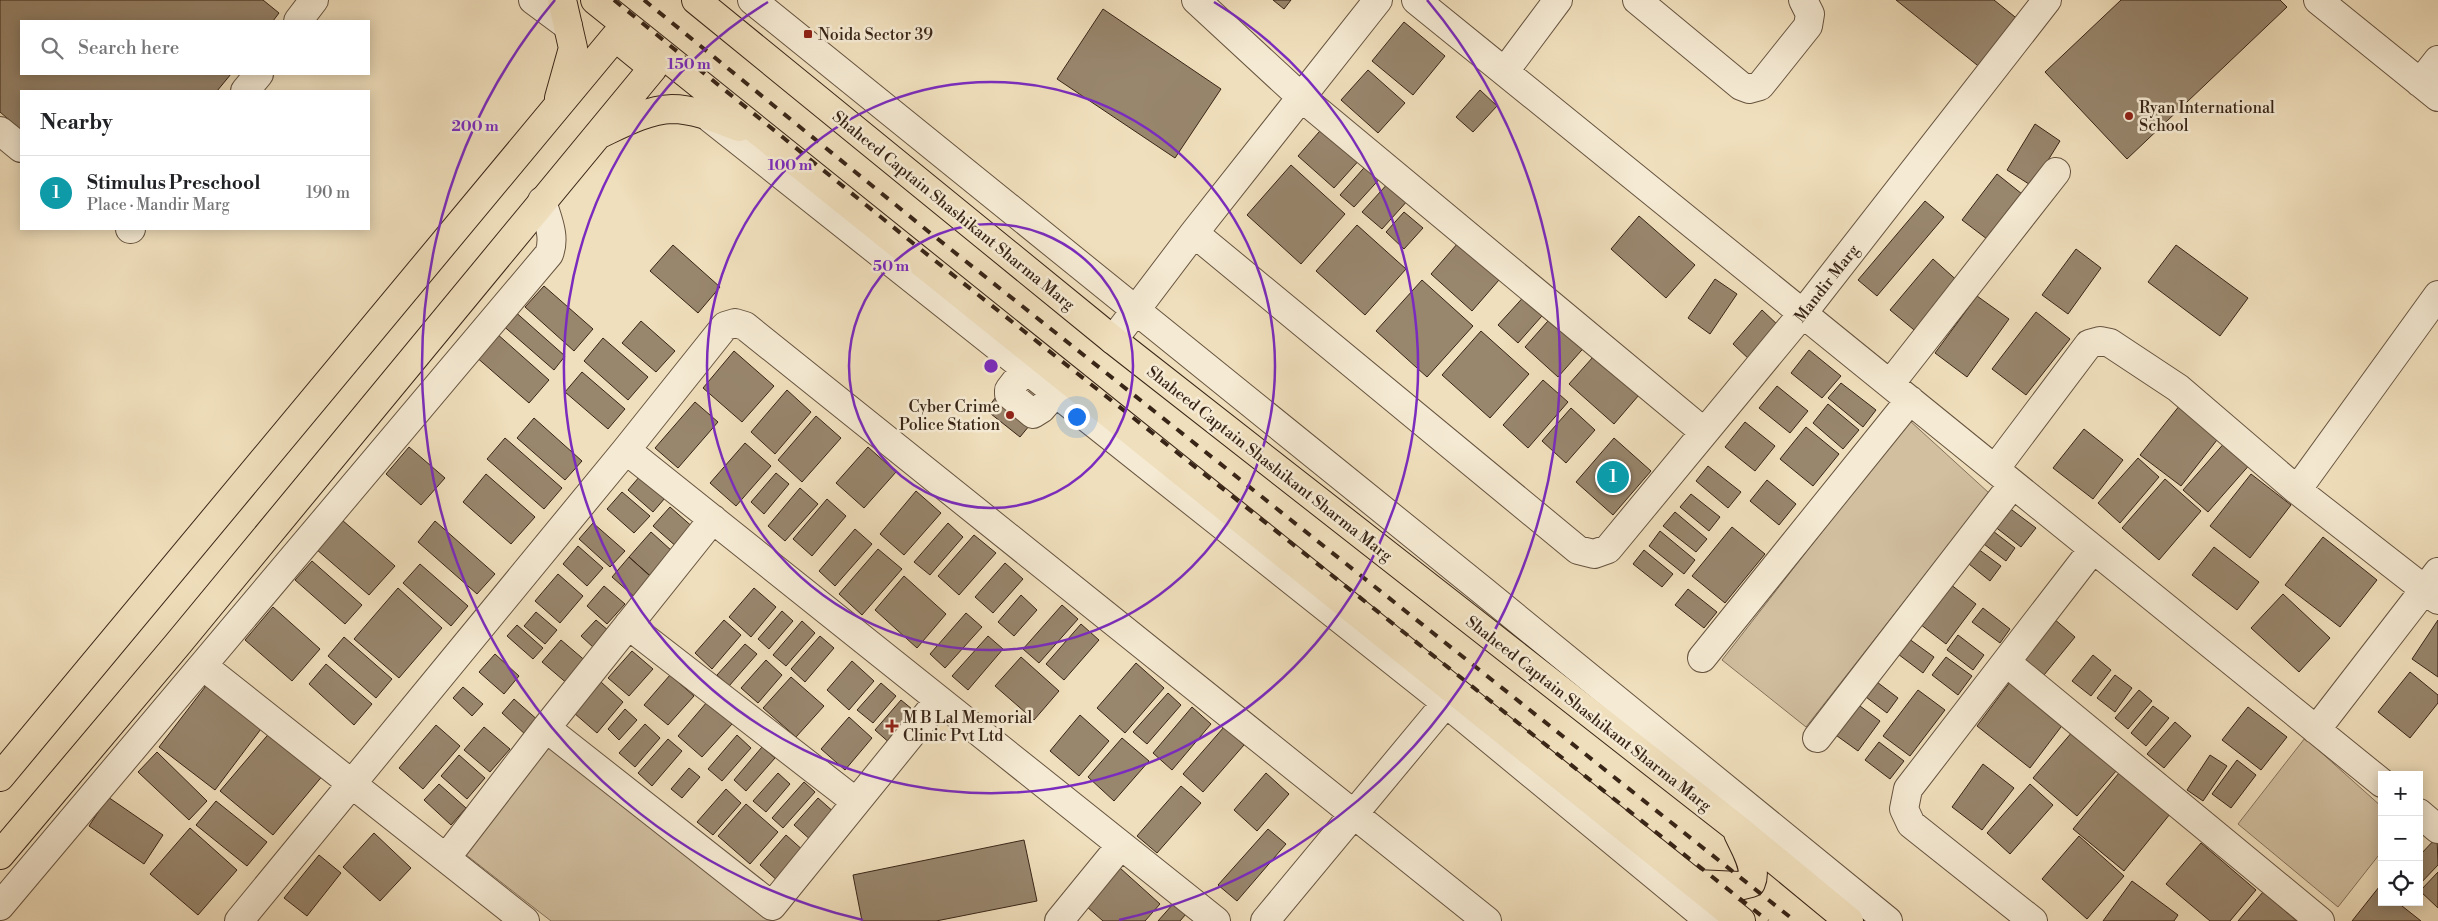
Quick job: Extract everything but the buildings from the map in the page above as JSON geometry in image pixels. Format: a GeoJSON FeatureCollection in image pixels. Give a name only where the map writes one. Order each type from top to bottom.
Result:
{"type":"FeatureCollection","features":[{"type":"Feature","properties":{"kind":"main road"},"geometry":{"type":"LineString","coordinates":[[557,107],[573,48],[562,0]]}},
{"type":"Feature","properties":{"kind":"main road"},"geometry":{"type":"LineString","coordinates":[[595,0],[1450,698],[1696,884],[1741,921]]}},
{"type":"Feature","properties":{"kind":"main road","name":"Shaheed Captain Shashikant Sharma Marg"},"geometry":{"type":"LineString","coordinates":[[696,0],[1113,340],[1735,827],[1849,921]]}},
{"type":"Feature","properties":{"kind":"main road"},"geometry":{"type":"LineString","coordinates":[[0,778],[615,37],[653,68],[594,136],[177,645],[0,855]]}},
{"type":"Feature","properties":{"kind":"main road"},"geometry":{"type":"LineString","coordinates":[[594,136],[635,117],[672,109],[707,115],[759,134]]}},
{"type":"Feature","properties":{"kind":"main road"},"geometry":{"type":"LineString","coordinates":[[1696,884],[1739,886],[1751,883],[1754,876],[1752,866],[1735,827]]}},
{"type":"Feature","properties":{"kind":"street"},"geometry":{"type":"LineString","coordinates":[[299,20],[314,0]]}},
{"type":"Feature","properties":{"kind":"street"},"geometry":{"type":"LineString","coordinates":[[532,0],[568,26]]}},
{"type":"Feature","properties":{"kind":"street"},"geometry":{"type":"LineString","coordinates":[[752,0],[1888,921]]}},
{"type":"Feature","properties":{"kind":"street"},"geometry":{"type":"LineString","coordinates":[[1196,0],[1301,97],[1704,432]]}},
{"type":"Feature","properties":{"kind":"street"},"geometry":{"type":"LineString","coordinates":[[1113,340],[1194,233],[1378,0]]}},
{"type":"Feature","properties":{"kind":"street"},"geometry":{"type":"LineString","coordinates":[[1416,0],[2378,780]]}},
{"type":"Feature","properties":{"kind":"street"},"geometry":{"type":"LineString","coordinates":[[1505,71],[1558,0]]}},
{"type":"Feature","properties":{"kind":"street"},"geometry":{"type":"LineString","coordinates":[[1637,0],[1741,86],[1749,89],[1760,86],[1808,26],[1810,14],[1803,0]]}},
{"type":"Feature","properties":{"kind":"street","name":"Mandir Marg"},"geometry":{"type":"LineString","coordinates":[[1194,233],[1578,550],[1594,554],[1608,549],[1803,313],[2041,2]]}},
{"type":"Feature","properties":{"kind":"street"},"geometry":{"type":"LineString","coordinates":[[2327,3],[2429,90],[2438,60]]}},
{"type":"Feature","properties":{"kind":"street"},"geometry":{"type":"LineString","coordinates":[[246,90],[258,75]]}},
{"type":"Feature","properties":{"kind":"street"},"geometry":{"type":"LineString","coordinates":[[707,115],[1055,393],[1450,698],[1710,921]]}},
{"type":"Feature","properties":{"kind":"street"},"geometry":{"type":"LineString","coordinates":[[0,131],[20,147]]}},
{"type":"Feature","properties":{"kind":"street"},"geometry":{"type":"LineString","coordinates":[[1702,658],[1900,392],[2056,172]]}},
{"type":"Feature","properties":{"kind":"street"},"geometry":{"type":"LineString","coordinates":[[0,906],[548,254],[552,244],[552,235],[542,200]]}},
{"type":"Feature","properties":{"kind":"street"},"geometry":{"type":"LineString","coordinates":[[2297,490],[2438,295]]}},
{"type":"Feature","properties":{"kind":"street"},"geometry":{"type":"LineString","coordinates":[[251,917],[353,784],[725,326],[735,323],[745,326],[1354,813],[1481,919]]}},
{"type":"Feature","properties":{"kind":"street"},"geometry":{"type":"LineString","coordinates":[[1817,738],[2004,476],[2082,352],[2089,344],[2100,340],[2110,343],[2178,388],[2297,490],[2433,587],[2316,730]]}},
{"type":"Feature","properties":{"kind":"street"},"geometry":{"type":"LineString","coordinates":[[626,450],[1216,921]]}},
{"type":"Feature","properties":{"kind":"street"},"geometry":{"type":"LineString","coordinates":[[446,858],[546,728],[712,520]]}},
{"type":"Feature","properties":{"kind":"street"},"geometry":{"type":"LineString","coordinates":[[2033,921],[1912,824],[1904,809],[1908,789],[2093,549]]}},
{"type":"Feature","properties":{"kind":"street"},"geometry":{"type":"LineString","coordinates":[[628,625],[856,802]]}},
{"type":"Feature","properties":{"kind":"street"},"geometry":{"type":"LineString","coordinates":[[2006,662],[2320,921]]}},
{"type":"Feature","properties":{"kind":"street"},"geometry":{"type":"LineString","coordinates":[[203,666],[525,921]]}},
{"type":"Feature","properties":{"kind":"street"},"geometry":{"type":"LineString","coordinates":[[1265,921],[1450,698]]}},
{"type":"Feature","properties":{"kind":"street"},"geometry":{"type":"LineString","coordinates":[[546,728],[772,906],[939,700]]}},
{"type":"Feature","properties":{"kind":"street"},"geometry":{"type":"LineString","coordinates":[[2423,816],[2438,829]]}},
{"type":"Feature","properties":{"kind":"street"},"geometry":{"type":"LineString","coordinates":[[1059,921],[1121,845]]}},
{"type":"Feature","properties":{"kind":"shaded area"},"geometry":{"type":"Polygon","coordinates":[[[1909,420],[1989,493],[1806,727],[1722,660],[1909,420]]]}},
{"type":"Feature","properties":{"kind":"shaded area"},"geometry":{"type":"Polygon","coordinates":[[[2305,738],[2378,803],[2378,856],[2338,907],[2238,824],[2305,738]]]}},
{"type":"Feature","properties":{"kind":"shaded area"},"geometry":{"type":"Polygon","coordinates":[[[549,744],[771,921],[551,921],[465,854],[549,744]]]}},
{"type":"Feature","properties":{"kind":"railway"},"geometry":{"type":"LineString","coordinates":[[614,0],[914,244],[1768,921]]}},
{"type":"Feature","properties":{"kind":"railway"},"geometry":{"type":"LineString","coordinates":[[644,0],[929,232],[1795,921]]}},
{"type":"Feature","properties":{"kind":"place","name":"Noida Sector 39"},"geometry":{"type":"Point","coordinates":[808,34]}},
{"type":"Feature","properties":{"kind":"place","name":"Ryan International School"},"geometry":{"type":"Point","coordinates":[2129,116]}},
{"type":"Feature","properties":{"kind":"place","name":"Cyber Crime Police Station"},"geometry":{"type":"Point","coordinates":[1010,415]}},
{"type":"Feature","properties":{"kind":"place","name":"Stimulus Preschool"},"geometry":{"type":"Point","coordinates":[1613,477]}},
{"type":"Feature","properties":{"kind":"place","name":"M B Lal Memorial Clinic Pvt Ltd"},"geometry":{"type":"Point","coordinates":[892,726]}}]}
